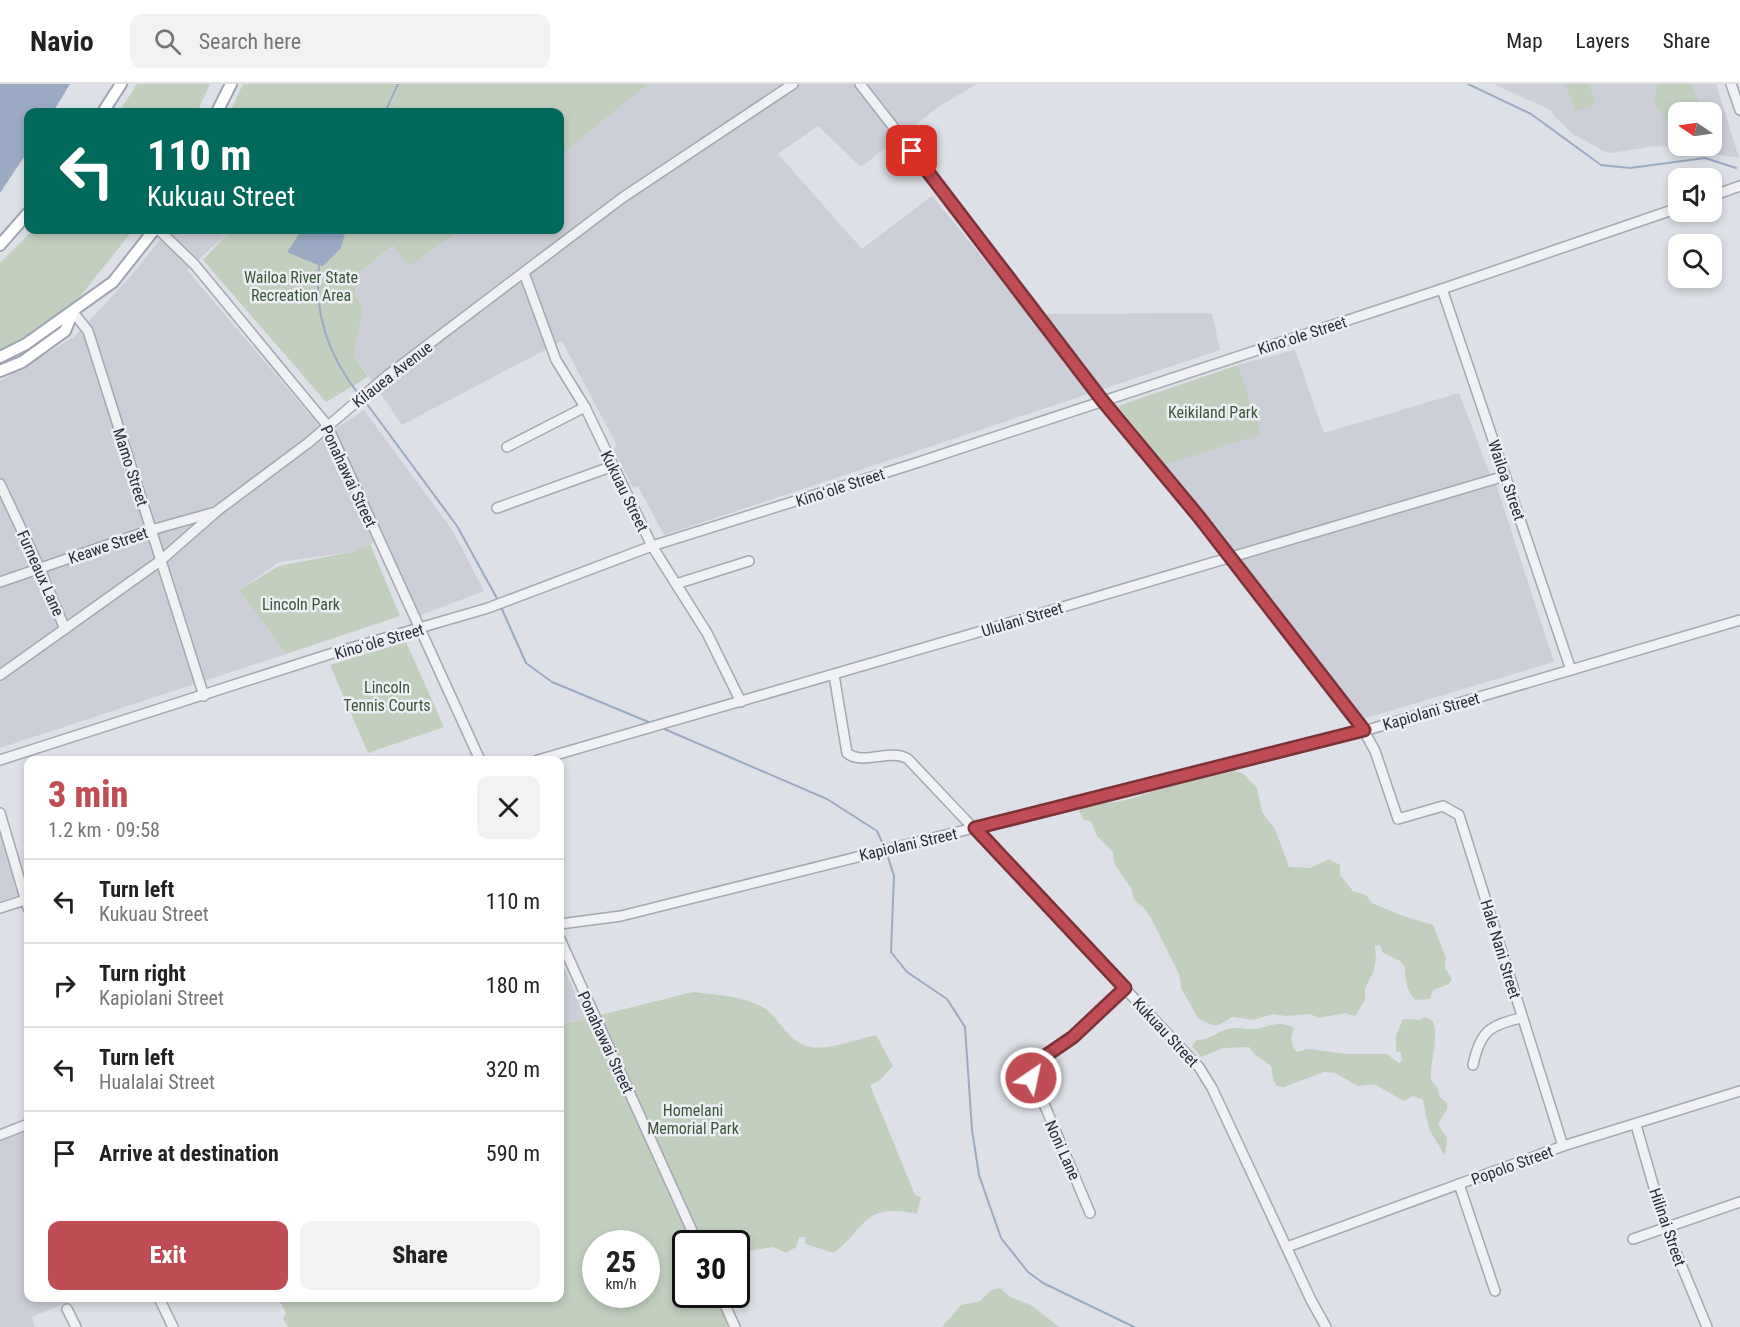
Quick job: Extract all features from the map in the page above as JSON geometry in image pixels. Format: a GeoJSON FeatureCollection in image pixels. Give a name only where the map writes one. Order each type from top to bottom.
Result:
{"type":"FeatureCollection","features":[{"type":"Feature","properties":{"kind":"main road"},"geometry":{"type":"LineString","coordinates":[[106,108],[121,84]]}},
{"type":"Feature","properties":{"kind":"main road"},"geometry":{"type":"LineString","coordinates":[[218,108],[231,84]]}},
{"type":"Feature","properties":{"kind":"main road"},"geometry":{"type":"LineString","coordinates":[[0,244],[24,217]]}},
{"type":"Feature","properties":{"kind":"main road"},"geometry":{"type":"LineString","coordinates":[[0,357],[26,344],[113,282],[151,234]]}},
{"type":"Feature","properties":{"kind":"main road"},"geometry":{"type":"LineString","coordinates":[[0,371],[22,362],[65,331],[73,312]]}},
{"type":"Feature","properties":{"kind":"street","name":"Kilauea Avenue"},"geometry":{"type":"LineString","coordinates":[[0,675],[160,561],[217,511],[370,391],[645,181],[793,84]]}},
{"type":"Feature","properties":{"kind":"street"},"geometry":{"type":"LineString","coordinates":[[860,84],[1102,400],[1230,556],[1364,730]]}},
{"type":"Feature","properties":{"kind":"street"},"geometry":{"type":"LineString","coordinates":[[1731,84],[1740,110]]}},
{"type":"Feature","properties":{"kind":"street"},"geometry":{"type":"LineString","coordinates":[[1722,192],[1740,186]]}},
{"type":"Feature","properties":{"kind":"street","name":"Kinoʻole Street"},"geometry":{"type":"LineString","coordinates":[[0,760],[330,654],[422,630],[488,608],[652,546],[918,462],[1442,289],[1668,211]]}},
{"type":"Feature","properties":{"kind":"street","name":"Ponahawai Street"},"geometry":{"type":"LineString","coordinates":[[163,234],[195,265],[327,425],[478,756]]}},
{"type":"Feature","properties":{"kind":"street","name":"Kukuau Street"},"geometry":{"type":"LineString","coordinates":[[524,273],[555,360],[585,406],[652,546],[707,633],[741,702]]}},
{"type":"Feature","properties":{"kind":"street","name":"Wailoa Street"},"geometry":{"type":"LineString","coordinates":[[1442,289],[1571,670]]}},
{"type":"Feature","properties":{"kind":"street","name":"Mamo Street"},"geometry":{"type":"LineString","coordinates":[[73,312],[88,330],[204,696]]}},
{"type":"Feature","properties":{"kind":"street"},"geometry":{"type":"LineString","coordinates":[[507,447],[585,406]]}},
{"type":"Feature","properties":{"kind":"street"},"geometry":{"type":"LineString","coordinates":[[497,508],[613,466]]}},
{"type":"Feature","properties":{"kind":"street","name":"Ululani Street"},"geometry":{"type":"LineString","coordinates":[[552,756],[683,721],[1230,556],[1505,476]]}},
{"type":"Feature","properties":{"kind":"street","name":"Furneaux Lane"},"geometry":{"type":"LineString","coordinates":[[0,484],[40,568],[65,629]]}},
{"type":"Feature","properties":{"kind":"street","name":"Keawe Street"},"geometry":{"type":"LineString","coordinates":[[0,582],[151,530],[217,511]]}},
{"type":"Feature","properties":{"kind":"street"},"geometry":{"type":"LineString","coordinates":[[676,584],[750,561]]}},
{"type":"Feature","properties":{"kind":"street","name":"Kapiolani Street"},"geometry":{"type":"LineString","coordinates":[[564,923],[621,916],[1364,730],[1740,621]]}},
{"type":"Feature","properties":{"kind":"street","name":"Kukuau Street"},"geometry":{"type":"LineString","coordinates":[[834,675],[847,753],[856,758],[894,755],[905,757],[1184,1050],[1212,1088],[1326,1327]]}},
{"type":"Feature","properties":{"kind":"street","name":"Hale Nani Street"},"geometry":{"type":"LineString","coordinates":[[1364,730],[1375,750],[1398,819],[1443,806],[1460,815],[1521,1018],[1563,1146]]}},
{"type":"Feature","properties":{"kind":"street"},"geometry":{"type":"LineString","coordinates":[[0,813],[24,889]]}},
{"type":"Feature","properties":{"kind":"street"},"geometry":{"type":"LineString","coordinates":[[0,908],[24,903]]}},
{"type":"Feature","properties":{"kind":"street","name":"Ponahawai Street"},"geometry":{"type":"LineString","coordinates":[[564,948],[692,1230]]}},
{"type":"Feature","properties":{"kind":"street","name":"Noni Lane"},"geometry":{"type":"LineString","coordinates":[[1090,1213],[1031,1073],[1038,1061],[1073,1037],[1125,988]]}},
{"type":"Feature","properties":{"kind":"street"},"geometry":{"type":"LineString","coordinates":[[1473,1065],[1479,1040],[1486,1031],[1503,1022],[1521,1018]]}},
{"type":"Feature","properties":{"kind":"street","name":"Popolo Street"},"geometry":{"type":"LineString","coordinates":[[1287,1247],[1563,1146],[1740,1091]]}},
{"type":"Feature","properties":{"kind":"street","name":"Hilinai Street"},"geometry":{"type":"LineString","coordinates":[[1636,1125],[1665,1226],[1707,1327]]}},
{"type":"Feature","properties":{"kind":"street"},"geometry":{"type":"LineString","coordinates":[[0,1135],[24,1126]]}},
{"type":"Feature","properties":{"kind":"street"},"geometry":{"type":"LineString","coordinates":[[1459,1184],[1495,1291]]}},
{"type":"Feature","properties":{"kind":"street"},"geometry":{"type":"LineString","coordinates":[[1633,1239],[1665,1226],[1740,1202]]}},
{"type":"Feature","properties":{"kind":"street"},"geometry":{"type":"LineString","coordinates":[[161,1302],[172,1327]]}},
{"type":"Feature","properties":{"kind":"street"},"geometry":{"type":"LineString","coordinates":[[726,1308],[735,1327]]}},
{"type":"Feature","properties":{"kind":"street"},"geometry":{"type":"LineString","coordinates":[[67,1309],[76,1327]]}},
{"type":"Feature","properties":{"kind":"shaded area"},"geometry":{"type":"Polygon","coordinates":[[[648,84],[977,84],[938,107],[861,167],[818,126],[778,154],[862,249],[932,196],[1029,314],[1212,313],[1220,350],[664,535],[638,486],[633,487],[613,449],[617,446],[562,341],[402,425],[354,355],[363,308],[355,295],[359,273],[394,246],[410,266],[454,234],[564,234],[564,153],[648,84]]]}},
{"type":"Feature","properties":{"kind":"shaded area"},"geometry":{"type":"Polygon","coordinates":[[[1493,84],[1716,84],[1722,102],[1668,102],[1668,147],[1654,146],[1612,153],[1573,134],[1551,110],[1493,84]]]}},
{"type":"Feature","properties":{"kind":"shaded area"},"geometry":{"type":"Polygon","coordinates":[[[1722,103],[1739,158],[1722,155],[1722,103]]]}},
{"type":"Feature","properties":{"kind":"shaded area"},"geometry":{"type":"Polygon","coordinates":[[[165,234],[227,234],[187,270],[327,435],[364,410],[453,531],[484,591],[419,616],[385,537],[352,552],[279,562],[239,590],[286,654],[0,748],[0,381],[74,337],[132,275],[165,234]]]}},
{"type":"Feature","properties":{"kind":"shaded area"},"geometry":{"type":"Polygon","coordinates":[[[1295,350],[1324,433],[1459,393],[1497,487],[1554,662],[1363,719],[1164,465],[1238,365],[1295,350]]]}},
{"type":"Feature","properties":{"kind":"shaded area"},"geometry":{"type":"Polygon","coordinates":[[[0,833],[19,895],[0,901],[0,833]]]}},
{"type":"Feature","properties":{"kind":"shaded area"},"geometry":{"type":"Polygon","coordinates":[[[564,968],[586,1018],[564,1024],[564,968]]]}},
{"type":"Feature","properties":{"kind":"shaded area"},"geometry":{"type":"Polygon","coordinates":[[[24,1132],[24,1302],[68,1302],[32,1317],[35,1327],[0,1327],[0,1141],[24,1132]]]}},
{"type":"Feature","properties":{"kind":"green space"},"geometry":{"type":"Polygon","coordinates":[[[137,84],[210,84],[199,108],[122,108],[137,84]]]}},
{"type":"Feature","properties":{"kind":"green space"},"geometry":{"type":"Polygon","coordinates":[[[243,84],[648,84],[564,153],[564,108],[232,108],[243,84]]]}},
{"type":"Feature","properties":{"kind":"green space"},"geometry":{"type":"Polygon","coordinates":[[[1565,84],[1589,84],[1596,104],[1576,111],[1565,84]]]}},
{"type":"Feature","properties":{"kind":"green space"},"geometry":{"type":"Polygon","coordinates":[[[1658,84],[1691,84],[1699,102],[1668,102],[1667,121],[1654,102],[1658,84]]]}},
{"type":"Feature","properties":{"kind":"green space"},"geometry":{"type":"Polygon","coordinates":[[[29,234],[130,234],[74,304],[0,357],[0,263],[29,234]]]}},
{"type":"Feature","properties":{"kind":"green space","name":"Wailoa River State Recreation Area"},"geometry":{"type":"Polygon","coordinates":[[[227,234],[454,234],[410,266],[393,246],[359,273],[355,295],[363,308],[354,355],[368,377],[326,402],[203,260],[227,234]]]}},
{"type":"Feature","properties":{"kind":"green space","name":"Keikiland Park"},"geometry":{"type":"Polygon","coordinates":[[[1238,365],[1261,434],[1164,465],[1118,406],[1238,365]]]}},
{"type":"Feature","properties":{"kind":"green space","name":"Lincoln Park"},"geometry":{"type":"Polygon","coordinates":[[[370,544],[400,616],[286,654],[239,590],[279,566],[352,552],[370,544]]]}},
{"type":"Feature","properties":{"kind":"green space","name":"Lincoln Tennis Courts"},"geometry":{"type":"Polygon","coordinates":[[[406,642],[444,727],[368,753],[330,665],[406,642]]]}},
{"type":"Feature","properties":{"kind":"green space"},"geometry":{"type":"Polygon","coordinates":[[[1232,770],[1244,774],[1257,788],[1262,812],[1275,829],[1289,867],[1310,868],[1329,859],[1340,865],[1340,875],[1353,891],[1366,895],[1372,903],[1433,925],[1446,958],[1445,968],[1452,979],[1449,984],[1433,990],[1430,999],[1416,1000],[1408,989],[1405,967],[1400,961],[1383,953],[1380,945],[1375,946],[1376,958],[1373,973],[1365,988],[1365,1000],[1355,1016],[1345,1013],[1319,1018],[1310,1014],[1286,1016],[1273,1014],[1253,1020],[1232,1017],[1219,1025],[1212,1025],[1198,1018],[1181,988],[1179,974],[1151,918],[1134,900],[1131,888],[1115,865],[1113,852],[1097,836],[1091,821],[1084,820],[1079,812],[1081,806],[1087,803],[1127,800],[1191,779],[1232,770]]]}},
{"type":"Feature","properties":{"kind":"green space","name":"Homelani Memorial Park"},"geometry":{"type":"Polygon","coordinates":[[[693,992],[731,997],[758,1005],[771,1013],[793,1039],[807,1046],[832,1046],[876,1035],[893,1066],[879,1081],[870,1085],[915,1195],[921,1197],[917,1214],[899,1211],[876,1214],[861,1225],[834,1253],[805,1244],[805,1237],[799,1237],[796,1247],[786,1253],[773,1247],[750,1251],[750,1230],[672,1230],[672,1308],[722,1308],[732,1327],[288,1327],[283,1319],[286,1313],[280,1302],[564,1302],[564,1024],[693,992]]]}},
{"type":"Feature","properties":{"kind":"green space"},"geometry":{"type":"Polygon","coordinates":[[[1425,1017],[1433,1021],[1435,1028],[1431,1080],[1438,1088],[1439,1096],[1447,1103],[1447,1109],[1438,1124],[1447,1138],[1445,1156],[1429,1129],[1423,1100],[1413,1096],[1404,1101],[1374,1084],[1358,1086],[1335,1073],[1324,1072],[1284,1087],[1277,1086],[1273,1079],[1271,1066],[1253,1053],[1249,1047],[1223,1048],[1201,1057],[1192,1046],[1197,1040],[1206,1039],[1231,1028],[1252,1029],[1283,1024],[1294,1028],[1291,1040],[1297,1052],[1308,1049],[1347,1054],[1387,1054],[1399,1063],[1402,1060],[1401,1053],[1396,1051],[1396,1036],[1403,1019],[1419,1020],[1425,1017]]]}},
{"type":"Feature","properties":{"kind":"green space"},"geometry":{"type":"Polygon","coordinates":[[[1000,1288],[1010,1297],[1031,1305],[1059,1327],[942,1327],[961,1305],[980,1301],[991,1290],[1000,1288]]]}},
{"type":"Feature","properties":{"kind":"water"},"geometry":{"type":"Polygon","coordinates":[[[0,84],[70,84],[55,108],[24,108],[24,157],[0,193],[0,84]]]}},
{"type":"Feature","properties":{"kind":"water"},"geometry":{"type":"Polygon","coordinates":[[[299,234],[345,234],[341,248],[323,266],[287,252],[299,234]]]}},
{"type":"Feature","properties":{"kind":"waterway"},"geometry":{"type":"LineString","coordinates":[[387,108],[398,84]]}},
{"type":"Feature","properties":{"kind":"waterway"},"geometry":{"type":"LineString","coordinates":[[1468,84],[1531,114],[1601,165],[1630,168],[1705,158],[1736,168]]}},
{"type":"Feature","properties":{"kind":"waterway"},"geometry":{"type":"LineString","coordinates":[[319,265],[319,301],[326,335],[340,366],[360,396]]}},
{"type":"Feature","properties":{"kind":"waterway"},"geometry":{"type":"LineString","coordinates":[[364,400],[457,526],[499,602]]}},
{"type":"Feature","properties":{"kind":"waterway"},"geometry":{"type":"LineString","coordinates":[[501,607],[526,663],[552,682],[651,723]]}},
{"type":"Feature","properties":{"kind":"waterway"},"geometry":{"type":"LineString","coordinates":[[662,728],[827,799],[877,831],[885,848]]}},
{"type":"Feature","properties":{"kind":"waterway"},"geometry":{"type":"LineString","coordinates":[[887,854],[894,876],[891,952],[907,972],[947,999],[965,1027],[972,1130],[979,1175],[1001,1238],[1028,1272],[1043,1283],[1134,1327]]}},
{"type":"Feature","properties":{"kind":"route"},"geometry":{"type":"LineString","coordinates":[[912,151],[1102,400],[1140,443],[1199,517],[1364,730],[975,828],[1125,988],[1100,1009],[1073,1037],[1032,1066],[1031,1078]]}}]}
